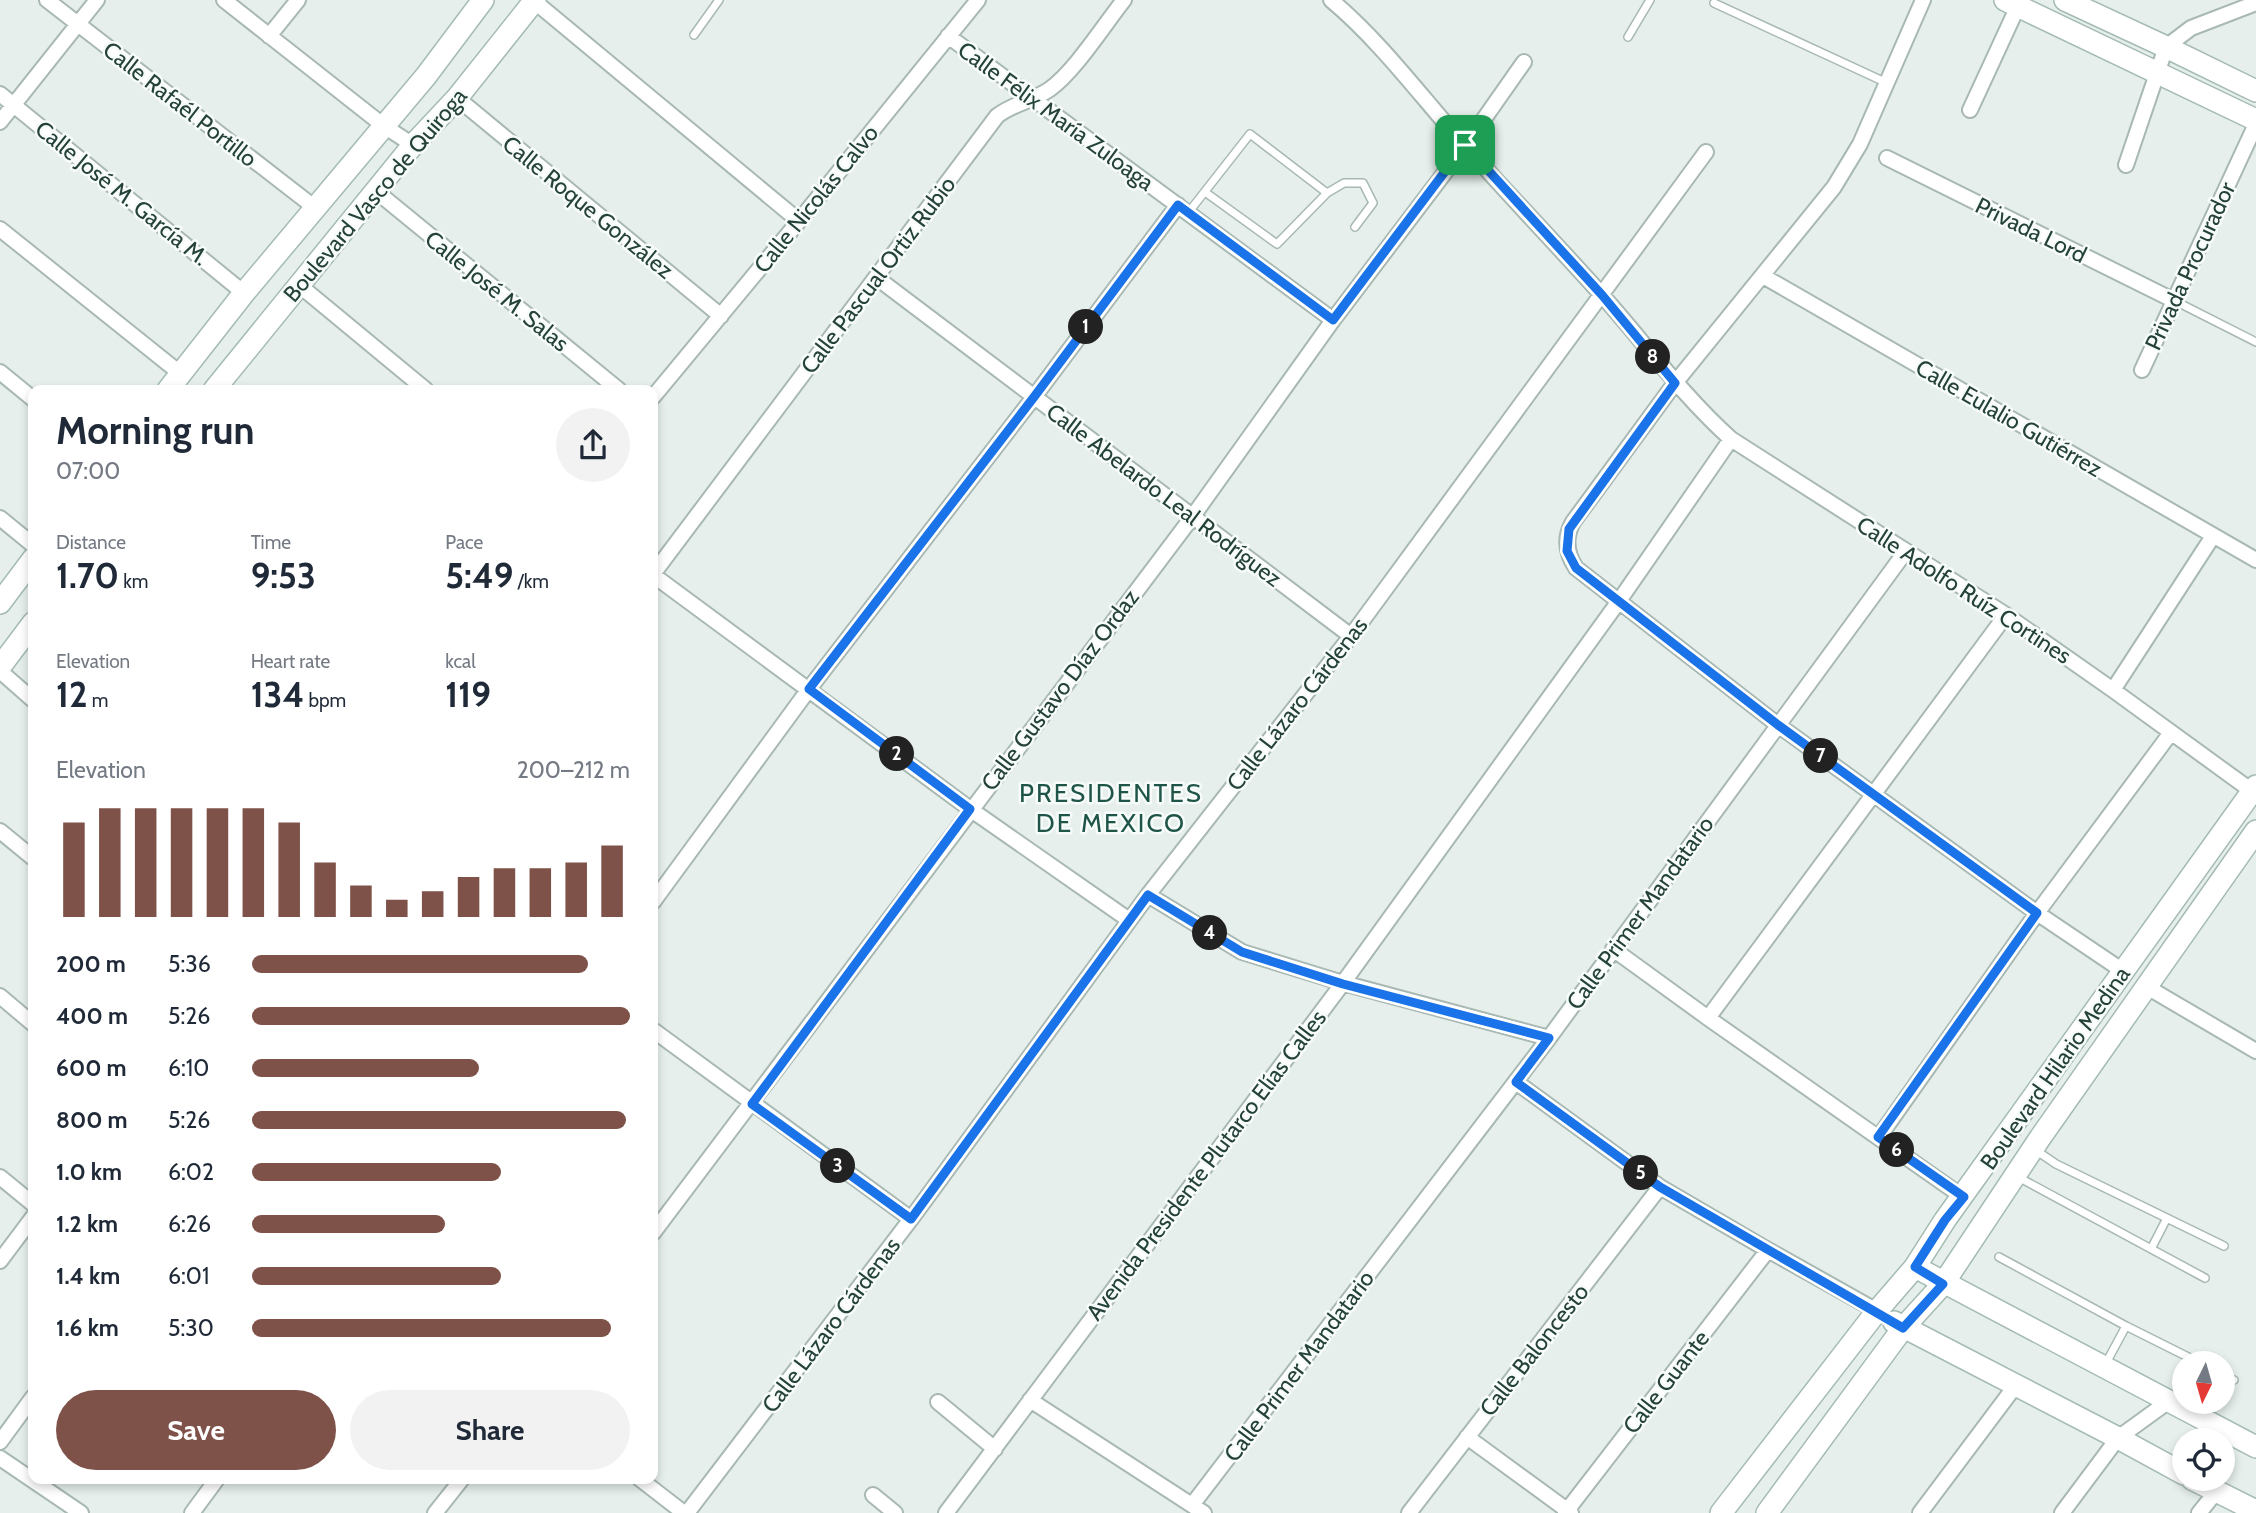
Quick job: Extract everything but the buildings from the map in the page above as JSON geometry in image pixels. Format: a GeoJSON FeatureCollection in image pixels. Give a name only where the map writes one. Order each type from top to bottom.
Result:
{"type":"FeatureCollection","features":[{"type":"Feature","properties":{"kind":"street","name":"Calle Rafaél Portillo"},"geometry":{"type":"LineString","coordinates":[[47,0],[314,207]]}},
{"type":"Feature","properties":{"kind":"street"},"geometry":{"type":"LineString","coordinates":[[0,122],[97,0]]}},
{"type":"Feature","properties":{"kind":"street"},"geometry":{"type":"LineString","coordinates":[[224,0],[384,126],[413,145]]}},
{"type":"Feature","properties":{"kind":"street"},"geometry":{"type":"LineString","coordinates":[[269,36],[298,0]]}},
{"type":"Feature","properties":{"kind":"street","name":"Boulevard Vasco de Quiroga"},"geometry":{"type":"LineString","coordinates":[[174,382],[314,207],[426,76],[483,0]]}},
{"type":"Feature","properties":{"kind":"street"},"geometry":{"type":"LineString","coordinates":[[534,0],[800,221]]}},
{"type":"Feature","properties":{"kind":"street","name":"Boulevard Vasco de Quiroga"},"geometry":{"type":"LineString","coordinates":[[223,385],[299,285],[413,145],[457,98],[534,0]]}},
{"type":"Feature","properties":{"kind":"street","name":"Calle Nicolás Calvo"},"geometry":{"type":"LineString","coordinates":[[658,391],[800,221],[978,0]]}},
{"type":"Feature","properties":{"kind":"street","name":"Calle Pascual Ortiz Rubio"},"geometry":{"type":"LineString","coordinates":[[658,568],[997,117],[1009,107],[1049,90],[1065,77],[1124,0]]}},
{"type":"Feature","properties":{"kind":"street","name":"Calle Adolfo Ruíz Cortines"},"geometry":{"type":"LineString","coordinates":[[1331,0],[1372,38],[1602,295],[1675,383],[1731,439],[2006,615],[2113,690],[2170,734],[2254,791]]}},
{"type":"Feature","properties":{"kind":"street"},"geometry":{"type":"LineString","coordinates":[[1923,0],[1860,144],[1834,187],[1675,383],[1569,529],[1567,551],[1576,568],[1778,725],[2037,913],[2123,971]]}},
{"type":"Feature","properties":{"kind":"street"},"geometry":{"type":"LineString","coordinates":[[2065,0],[2256,91]]}},
{"type":"Feature","properties":{"kind":"street"},"geometry":{"type":"LineString","coordinates":[[1970,110],[2011,3],[2159,72],[2256,122]]}},
{"type":"Feature","properties":{"kind":"street"},"geometry":{"type":"LineString","coordinates":[[2126,165],[2166,47],[2191,28],[2256,3]]}},
{"type":"Feature","properties":{"kind":"street","name":"Calle Félix María Zuloaga"},"geometry":{"type":"LineString","coordinates":[[948,36],[1333,320]]}},
{"type":"Feature","properties":{"kind":"street","name":"Calle Gustavo Díaz Ordaz"},"geometry":{"type":"LineString","coordinates":[[658,1226],[1193,516],[1333,320],[1524,62]]}},
{"type":"Feature","properties":{"kind":"street","name":"Calle José M. García M."},"geometry":{"type":"LineString","coordinates":[[0,94],[244,293]]}},
{"type":"Feature","properties":{"kind":"street","name":"Calle Roque González"},"geometry":{"type":"LineString","coordinates":[[457,98],[720,316]]}},
{"type":"Feature","properties":{"kind":"street","name":"Privada Procurador"},"geometry":{"type":"LineString","coordinates":[[2142,370],[2256,122]]}},
{"type":"Feature","properties":{"kind":"street","name":"Calle Lázaro Cárdenas"},"geometry":{"type":"LineString","coordinates":[[686,1513],[911,1219],[1129,920],[1351,636],[1706,152]]}},
{"type":"Feature","properties":{"kind":"street","name":"Privada Lord"},"geometry":{"type":"LineString","coordinates":[[1887,158],[2175,301]]}},
{"type":"Feature","properties":{"kind":"street","name":"Calle José M. Salas"},"geometry":{"type":"LineString","coordinates":[[377,192],[613,385]]}},
{"type":"Feature","properties":{"kind":"street"},"geometry":{"type":"LineString","coordinates":[[658,895],[809,689],[1183,209]]}},
{"type":"Feature","properties":{"kind":"street"},"geometry":{"type":"LineString","coordinates":[[0,229],[174,382]]}},
{"type":"Feature","properties":{"kind":"street","name":"Calle Eulalio Gutiérrez"},"geometry":{"type":"LineString","coordinates":[[1763,275],[2256,560]]}},
{"type":"Feature","properties":{"kind":"street","name":"Calle Abelardo Leal Rodríguez"},"geometry":{"type":"LineString","coordinates":[[877,278],[1351,636]]}},
{"type":"Feature","properties":{"kind":"street"},"geometry":{"type":"LineString","coordinates":[[299,285],[420,385]]}},
{"type":"Feature","properties":{"kind":"street"},"geometry":{"type":"LineString","coordinates":[[0,372],[28,395]]}},
{"type":"Feature","properties":{"kind":"street","name":"Avenida Presidente Plutarco Elías Calles"},"geometry":{"type":"LineString","coordinates":[[946,1513],[1343,984],[1619,601],[1731,439]]}},
{"type":"Feature","properties":{"kind":"street"},"geometry":{"type":"LineString","coordinates":[[0,518],[28,541]]}},
{"type":"Feature","properties":{"kind":"street"},"geometry":{"type":"LineString","coordinates":[[2113,690],[2213,536]]}},
{"type":"Feature","properties":{"kind":"street","name":"Calle Primer Mandatario"},"geometry":{"type":"LineString","coordinates":[[1198,1509],[1549,1038],[1906,551]]}},
{"type":"Feature","properties":{"kind":"street"},"geometry":{"type":"LineString","coordinates":[[0,603],[28,566]]}},
{"type":"Feature","properties":{"kind":"street"},"geometry":{"type":"LineString","coordinates":[[658,579],[970,809],[1129,920]]}},
{"type":"Feature","properties":{"kind":"street"},"geometry":{"type":"LineString","coordinates":[[1708,1018],[2006,615]]}},
{"type":"Feature","properties":{"kind":"street"},"geometry":{"type":"LineString","coordinates":[[28,630],[0,669],[28,695]]}},
{"type":"Feature","properties":{"kind":"street"},"geometry":{"type":"LineString","coordinates":[[1878,1137],[2037,913],[2170,734]]}},
{"type":"Feature","properties":{"kind":"street","name":"Boulevard Hilario Medina"},"geometry":{"type":"LineString","coordinates":[[1721,1513],[1877,1311],[1915,1267],[1945,1220],[2254,791]]}},
{"type":"Feature","properties":{"kind":"street"},"geometry":{"type":"LineString","coordinates":[[0,831],[28,854]]}},
{"type":"Feature","properties":{"kind":"street","name":"Boulevard Hilario Medina"},"geometry":{"type":"LineString","coordinates":[[1767,1513],[1903,1328],[1943,1284],[2014,1175],[2256,831]]}},
{"type":"Feature","properties":{"kind":"street"},"geometry":{"type":"LineString","coordinates":[[1148,895],[1242,952],[1343,984],[1549,1038]]}},
{"type":"Feature","properties":{"kind":"street"},"geometry":{"type":"LineString","coordinates":[[1613,949],[1964,1197]]}},
{"type":"Feature","properties":{"kind":"street"},"geometry":{"type":"LineString","coordinates":[[2147,987],[2256,1051]]}},
{"type":"Feature","properties":{"kind":"street"},"geometry":{"type":"LineString","coordinates":[[0,996],[28,1020]]}},
{"type":"Feature","properties":{"kind":"street"},"geometry":{"type":"LineString","coordinates":[[658,1034],[911,1219]]}},
{"type":"Feature","properties":{"kind":"street"},"geometry":{"type":"LineString","coordinates":[[1516,1082],[1660,1187],[1903,1328],[2172,1468]]}},
{"type":"Feature","properties":{"kind":"street"},"geometry":{"type":"LineString","coordinates":[[0,1177],[28,1200]]}},
{"type":"Feature","properties":{"kind":"street","name":"Calle Baloncesto"},"geometry":{"type":"LineString","coordinates":[[1409,1513],[1660,1187]]}},
{"type":"Feature","properties":{"kind":"street"},"geometry":{"type":"LineString","coordinates":[[0,1261],[28,1224]]}},
{"type":"Feature","properties":{"kind":"street","name":"Calle Guante"},"geometry":{"type":"LineString","coordinates":[[1568,1512],[1768,1250]]}},
{"type":"Feature","properties":{"kind":"street"},"geometry":{"type":"LineString","coordinates":[[1915,1267],[2256,1447]]}},
{"type":"Feature","properties":{"kind":"street"},"geometry":{"type":"LineString","coordinates":[[1920,1513],[2016,1385]]}},
{"type":"Feature","properties":{"kind":"street"},"geometry":{"type":"LineString","coordinates":[[1030,1400],[1198,1509]]}},
{"type":"Feature","properties":{"kind":"street"},"geometry":{"type":"LineString","coordinates":[[2062,1513],[2118,1438],[2169,1401]]}},
{"type":"Feature","properties":{"kind":"street"},"geometry":{"type":"LineString","coordinates":[[938,1402],[995,1449]]}},
{"type":"Feature","properties":{"kind":"street"},"geometry":{"type":"LineString","coordinates":[[0,1442],[28,1404]]}},
{"type":"Feature","properties":{"kind":"street"},"geometry":{"type":"LineString","coordinates":[[1468,1437],[1568,1512]]}},
{"type":"Feature","properties":{"kind":"street"},"geometry":{"type":"LineString","coordinates":[[0,1458],[28,1477]]}},
{"type":"Feature","properties":{"kind":"street"},"geometry":{"type":"LineString","coordinates":[[38,1484],[81,1513]]}},
{"type":"Feature","properties":{"kind":"street"},"geometry":{"type":"LineString","coordinates":[[192,1513],[214,1484]]}},
{"type":"Feature","properties":{"kind":"street"},"geometry":{"type":"LineString","coordinates":[[435,1513],[458,1484]]}},
{"type":"Feature","properties":{"kind":"street"},"geometry":{"type":"LineString","coordinates":[[647,1484],[686,1513]]}},
{"type":"Feature","properties":{"kind":"street"},"geometry":{"type":"LineString","coordinates":[[2199,1513],[2216,1492],[2256,1510]]}},
{"type":"Feature","properties":{"kind":"street"},"geometry":{"type":"LineString","coordinates":[[873,1495],[895,1513]]}},
{"type":"Feature","properties":{"kind":"lane"},"geometry":{"type":"LineString","coordinates":[[694,35],[719,0]]}},
{"type":"Feature","properties":{"kind":"lane"},"geometry":{"type":"LineString","coordinates":[[1628,37],[1650,0]]}},
{"type":"Feature","properties":{"kind":"lane"},"geometry":{"type":"LineString","coordinates":[[1714,3],[1887,83]]}},
{"type":"Feature","properties":{"kind":"lane"},"geometry":{"type":"LineString","coordinates":[[1183,209],[1205,191],[1250,134],[1327,193]]}},
{"type":"Feature","properties":{"kind":"lane"},"geometry":{"type":"LineString","coordinates":[[1205,191],[1277,244],[1327,193],[1344,183],[1363,183],[1373,203],[1354,227]]}},
{"type":"Feature","properties":{"kind":"lane"},"geometry":{"type":"LineString","coordinates":[[2175,301],[2256,342]]}},
{"type":"Feature","properties":{"kind":"lane"},"geometry":{"type":"LineString","coordinates":[[2033,1149],[2056,1164],[2224,1246]]}},
{"type":"Feature","properties":{"kind":"lane"},"geometry":{"type":"LineString","coordinates":[[2014,1175],[2205,1278]]}},
{"type":"Feature","properties":{"kind":"lane"},"geometry":{"type":"LineString","coordinates":[[2151,1250],[2167,1218]]}},
{"type":"Feature","properties":{"kind":"lane"},"geometry":{"type":"LineString","coordinates":[[1999,1258],[2176,1351]]}},
{"type":"Feature","properties":{"kind":"lane"},"geometry":{"type":"LineString","coordinates":[[2104,1367],[2126,1326]]}},
{"type":"Feature","properties":{"kind":"district","name":"PRESIDENTES DE MEXICO"},"geometry":{"type":"Point","coordinates":[1111,808]}},
{"type":"Feature","properties":{"kind":"route"},"geometry":{"type":"LineString","coordinates":[[1465,145],[1602,295],[1675,383],[1573,522],[1567,541],[1570,560],[1576,568],[1778,725],[2037,913],[1878,1137],[1964,1197],[1945,1220],[1915,1267],[1943,1284],[1903,1328],[1660,1187],[1516,1082],[1549,1038],[1343,984],[1242,952],[1148,895],[911,1219],[752,1104],[970,809],[809,689],[1178,205],[1333,320],[1465,145]]}}]}
